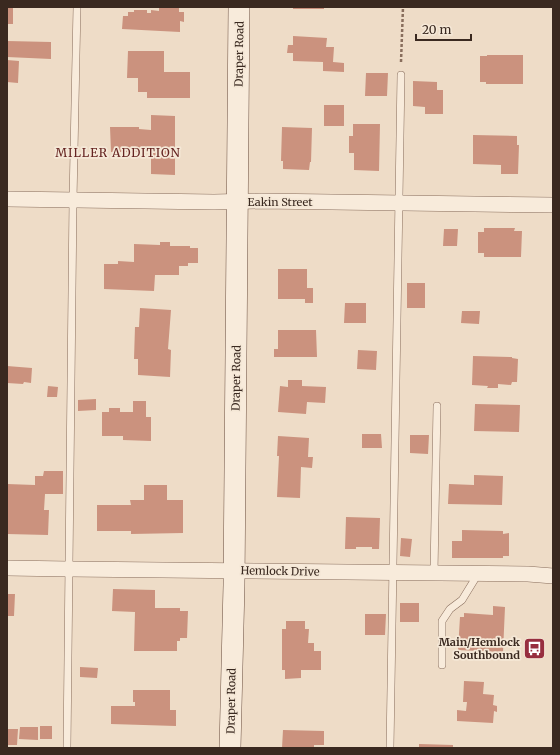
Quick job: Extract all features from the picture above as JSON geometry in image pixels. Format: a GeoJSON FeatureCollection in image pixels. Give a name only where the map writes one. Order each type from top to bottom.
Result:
{"type":"FeatureCollection","features":[{"type":"Feature","properties":{"kind":"street","name":"Draper Road"},"geometry":{"type":"LineString","coordinates":[[230,748],[234,571],[239,7]]}},
{"type":"Feature","properties":{"kind":"street","name":"Eakin Street"},"geometry":{"type":"LineString","coordinates":[[7,199],[553,205]]}},
{"type":"Feature","properties":{"kind":"street","name":"Hemlock Drive"},"geometry":{"type":"LineString","coordinates":[[7,568],[528,574],[553,576]]}},
{"type":"Feature","properties":{"kind":"lane"},"geometry":{"type":"LineString","coordinates":[[67,748],[73,200],[77,7]]}},
{"type":"Feature","properties":{"kind":"lane"},"geometry":{"type":"LineString","coordinates":[[390,748],[400,75]]}},
{"type":"Feature","properties":{"kind":"lane"},"geometry":{"type":"LineString","coordinates":[[434,573],[437,406]]}},
{"type":"Feature","properties":{"kind":"lane"},"geometry":{"type":"LineString","coordinates":[[442,665],[442,621],[450,610],[462,600],[478,574]]}},
{"type":"Feature","properties":{"kind":"path"},"geometry":{"type":"LineString","coordinates":[[400,75],[403,7]]}},
{"type":"Feature","properties":{"kind":"building"},"geometry":{"type":"Polygon","coordinates":[[[7,7],[13,7],[13,24],[7,24],[7,7]]]}},
{"type":"Feature","properties":{"kind":"building"},"geometry":{"type":"Polygon","coordinates":[[[159,7],[179,7],[179,12],[184,12],[184,22],[180,21],[180,32],[122,29],[123,16],[128,16],[128,12],[134,12],[134,10],[147,10],[147,13],[151,13],[151,10],[159,11],[159,7]]]}},
{"type":"Feature","properties":{"kind":"building"},"geometry":{"type":"Polygon","coordinates":[[[293,7],[324,7],[324,9],[293,9],[293,7]]]}},
{"type":"Feature","properties":{"kind":"building"},"geometry":{"type":"Polygon","coordinates":[[[293,36],[327,38],[326,47],[334,47],[333,62],[344,63],[344,72],[323,71],[323,62],[293,61],[293,53],[287,53],[288,45],[293,45],[293,36]]]}},
{"type":"Feature","properties":{"kind":"building"},"geometry":{"type":"Polygon","coordinates":[[[7,41],[51,42],[51,59],[7,57],[7,41]]]}},
{"type":"Feature","properties":{"kind":"building"},"geometry":{"type":"Polygon","coordinates":[[[128,51],[164,51],[164,72],[190,72],[190,98],[147,98],[147,92],[138,92],[138,78],[127,78],[128,51]]]}},
{"type":"Feature","properties":{"kind":"building"},"geometry":{"type":"Polygon","coordinates":[[[523,55],[523,84],[486,84],[486,82],[480,82],[480,56],[523,55]]]}},
{"type":"Feature","properties":{"kind":"building"},"geometry":{"type":"Polygon","coordinates":[[[7,60],[19,61],[18,83],[7,82],[7,60]]]}},
{"type":"Feature","properties":{"kind":"building"},"geometry":{"type":"Polygon","coordinates":[[[366,73],[388,73],[387,96],[365,96],[366,73]]]}},
{"type":"Feature","properties":{"kind":"building"},"geometry":{"type":"Polygon","coordinates":[[[413,81],[437,82],[437,90],[443,90],[443,114],[425,114],[425,107],[413,106],[413,81]]]}},
{"type":"Feature","properties":{"kind":"building"},"geometry":{"type":"Polygon","coordinates":[[[324,105],[344,105],[344,126],[324,126],[324,105]]]}},
{"type":"Feature","properties":{"kind":"building"},"geometry":{"type":"Polygon","coordinates":[[[151,115],[175,116],[175,175],[151,174],[151,151],[111,152],[110,127],[139,127],[139,129],[151,130],[151,115]]]}},
{"type":"Feature","properties":{"kind":"building"},"geometry":{"type":"Polygon","coordinates":[[[353,124],[380,124],[379,171],[354,170],[354,153],[349,153],[349,136],[353,136],[353,124]]]}},
{"type":"Feature","properties":{"kind":"building"},"geometry":{"type":"Polygon","coordinates":[[[282,127],[312,128],[311,162],[309,170],[283,169],[283,161],[281,161],[282,127]]]}},
{"type":"Feature","properties":{"kind":"building"},"geometry":{"type":"Polygon","coordinates":[[[473,135],[517,136],[517,145],[519,145],[518,174],[501,174],[501,165],[473,164],[473,135]]]}},
{"type":"Feature","properties":{"kind":"building"},"geometry":{"type":"Polygon","coordinates":[[[484,228],[515,228],[514,231],[522,231],[521,257],[484,257],[484,253],[478,253],[478,232],[484,232],[484,228]]]}},
{"type":"Feature","properties":{"kind":"building"},"geometry":{"type":"Polygon","coordinates":[[[444,229],[458,229],[457,246],[443,246],[444,229]]]}},
{"type":"Feature","properties":{"kind":"building"},"geometry":{"type":"Polygon","coordinates":[[[160,242],[170,242],[170,246],[190,246],[190,248],[198,248],[198,263],[188,263],[188,266],[179,266],[179,275],[155,275],[154,291],[104,289],[104,264],[118,264],[118,261],[134,262],[134,244],[160,245],[160,242]]]}},
{"type":"Feature","properties":{"kind":"building"},"geometry":{"type":"Polygon","coordinates":[[[278,269],[307,269],[307,288],[313,288],[313,303],[305,303],[305,299],[278,299],[278,269]]]}},
{"type":"Feature","properties":{"kind":"building"},"geometry":{"type":"Polygon","coordinates":[[[407,283],[425,283],[425,308],[407,308],[407,283]]]}},
{"type":"Feature","properties":{"kind":"building"},"geometry":{"type":"Polygon","coordinates":[[[345,303],[366,303],[366,323],[344,323],[345,303]]]}},
{"type":"Feature","properties":{"kind":"building"},"geometry":{"type":"Polygon","coordinates":[[[140,308],[171,310],[168,349],[171,350],[170,377],[138,375],[138,359],[134,359],[135,327],[139,327],[140,308]]]}},
{"type":"Feature","properties":{"kind":"building"},"geometry":{"type":"Polygon","coordinates":[[[462,311],[480,311],[479,324],[461,323],[462,311]]]}},
{"type":"Feature","properties":{"kind":"building"},"geometry":{"type":"Polygon","coordinates":[[[278,330],[316,330],[317,357],[274,357],[274,349],[278,349],[278,330]]]}},
{"type":"Feature","properties":{"kind":"building"},"geometry":{"type":"Polygon","coordinates":[[[358,350],[377,351],[376,370],[357,369],[358,350]]]}},
{"type":"Feature","properties":{"kind":"building"},"geometry":{"type":"Polygon","coordinates":[[[473,356],[512,357],[518,359],[517,382],[512,382],[511,385],[498,384],[498,388],[487,388],[488,386],[472,385],[473,356]]]}},
{"type":"Feature","properties":{"kind":"building"},"geometry":{"type":"Polygon","coordinates":[[[7,366],[32,368],[31,383],[7,383],[7,366]]]}},
{"type":"Feature","properties":{"kind":"building"},"geometry":{"type":"Polygon","coordinates":[[[288,380],[302,380],[302,386],[326,387],[325,403],[307,402],[306,414],[278,412],[280,386],[288,387],[288,380]]]}},
{"type":"Feature","properties":{"kind":"building"},"geometry":{"type":"Polygon","coordinates":[[[48,386],[58,387],[57,397],[47,397],[48,386]]]}},
{"type":"Feature","properties":{"kind":"building"},"geometry":{"type":"Polygon","coordinates":[[[96,399],[96,410],[78,411],[78,400],[96,399]]]}},
{"type":"Feature","properties":{"kind":"building"},"geometry":{"type":"Polygon","coordinates":[[[133,401],[146,401],[146,417],[151,417],[151,441],[123,440],[123,436],[102,436],[102,412],[109,412],[109,408],[120,408],[120,412],[133,412],[133,401]]]}},
{"type":"Feature","properties":{"kind":"building"},"geometry":{"type":"Polygon","coordinates":[[[475,404],[520,405],[519,432],[474,431],[475,404]]]}},
{"type":"Feature","properties":{"kind":"building"},"geometry":{"type":"Polygon","coordinates":[[[362,434],[381,434],[382,448],[362,448],[362,434]]]}},
{"type":"Feature","properties":{"kind":"building"},"geometry":{"type":"Polygon","coordinates":[[[410,435],[429,435],[428,454],[410,453],[410,435]]]}},
{"type":"Feature","properties":{"kind":"building"},"geometry":{"type":"Polygon","coordinates":[[[278,436],[309,438],[308,457],[313,457],[312,468],[301,467],[300,498],[277,497],[279,456],[277,456],[278,436]]]}},
{"type":"Feature","properties":{"kind":"building"},"geometry":{"type":"Polygon","coordinates":[[[44,471],[63,471],[63,494],[45,494],[44,510],[49,510],[48,535],[7,534],[7,484],[35,485],[35,476],[43,476],[44,471]]]}},
{"type":"Feature","properties":{"kind":"building"},"geometry":{"type":"Polygon","coordinates":[[[474,475],[503,476],[502,505],[448,504],[449,484],[474,485],[474,475]]]}},
{"type":"Feature","properties":{"kind":"building"},"geometry":{"type":"Polygon","coordinates":[[[144,485],[167,485],[167,500],[183,500],[183,533],[131,534],[131,531],[97,531],[97,505],[131,505],[130,500],[144,500],[144,485]]]}},
{"type":"Feature","properties":{"kind":"building"},"geometry":{"type":"Polygon","coordinates":[[[346,517],[380,518],[379,549],[372,549],[372,547],[356,547],[356,549],[345,549],[346,517]]]}},
{"type":"Feature","properties":{"kind":"building"},"geometry":{"type":"Polygon","coordinates":[[[462,530],[503,531],[503,534],[509,533],[509,556],[503,556],[503,558],[452,558],[452,541],[462,541],[462,530]]]}},
{"type":"Feature","properties":{"kind":"building"},"geometry":{"type":"Polygon","coordinates":[[[401,538],[412,539],[410,557],[400,556],[401,538]]]}},
{"type":"Feature","properties":{"kind":"building"},"geometry":{"type":"Polygon","coordinates":[[[113,589],[155,590],[155,608],[180,608],[180,611],[188,611],[187,638],[180,638],[180,641],[177,641],[177,651],[134,651],[135,612],[112,611],[113,589]]]}},
{"type":"Feature","properties":{"kind":"building"},"geometry":{"type":"Polygon","coordinates":[[[7,594],[15,594],[14,616],[7,616],[7,594]]]}},
{"type":"Feature","properties":{"kind":"building"},"geometry":{"type":"Polygon","coordinates":[[[400,603],[419,603],[419,622],[400,622],[400,603]]]}},
{"type":"Feature","properties":{"kind":"building"},"geometry":{"type":"Polygon","coordinates":[[[493,606],[505,607],[503,652],[458,650],[460,617],[464,617],[464,613],[493,615],[493,606]]]}},
{"type":"Feature","properties":{"kind":"building"},"geometry":{"type":"Polygon","coordinates":[[[365,614],[386,614],[385,635],[365,635],[365,614]]]}},
{"type":"Feature","properties":{"kind":"building"},"geometry":{"type":"Polygon","coordinates":[[[286,621],[305,621],[305,629],[309,629],[308,643],[314,643],[314,651],[321,651],[321,670],[301,670],[301,678],[285,679],[285,670],[282,670],[282,629],[286,629],[286,621]]]}},
{"type":"Feature","properties":{"kind":"building"},"geometry":{"type":"Polygon","coordinates":[[[80,667],[98,668],[97,678],[80,677],[80,667]]]}},
{"type":"Feature","properties":{"kind":"building"},"geometry":{"type":"Polygon","coordinates":[[[464,681],[484,682],[483,694],[494,695],[493,705],[497,706],[497,712],[494,711],[493,723],[457,721],[457,710],[466,711],[467,702],[463,702],[464,681]]]}},
{"type":"Feature","properties":{"kind":"building"},"geometry":{"type":"Polygon","coordinates":[[[133,690],[170,690],[170,710],[176,710],[176,726],[111,724],[111,706],[135,706],[135,702],[133,702],[133,690]]]}},
{"type":"Feature","properties":{"kind":"building"},"geometry":{"type":"Polygon","coordinates":[[[40,726],[52,726],[52,739],[40,739],[40,726]]]}},
{"type":"Feature","properties":{"kind":"building"},"geometry":{"type":"Polygon","coordinates":[[[20,727],[38,727],[38,740],[19,739],[20,727]]]}},
{"type":"Feature","properties":{"kind":"building"},"geometry":{"type":"Polygon","coordinates":[[[7,729],[18,729],[17,745],[7,745],[7,729]]]}},
{"type":"Feature","properties":{"kind":"building"},"geometry":{"type":"Polygon","coordinates":[[[283,730],[324,731],[324,745],[314,745],[314,748],[282,748],[283,730]]]}},
{"type":"Feature","properties":{"kind":"building"},"geometry":{"type":"Polygon","coordinates":[[[419,744],[453,745],[453,748],[419,748],[419,744]]]}},
{"type":"Feature","properties":{"kind":"place","name":"Main/Hemlock Southbound"},"geometry":{"type":"Point","coordinates":[535,648]}},
{"type":"Feature","properties":{"kind":"district","name":"MILLER ADDITION"},"geometry":{"type":"Point","coordinates":[118,153]}}]}
